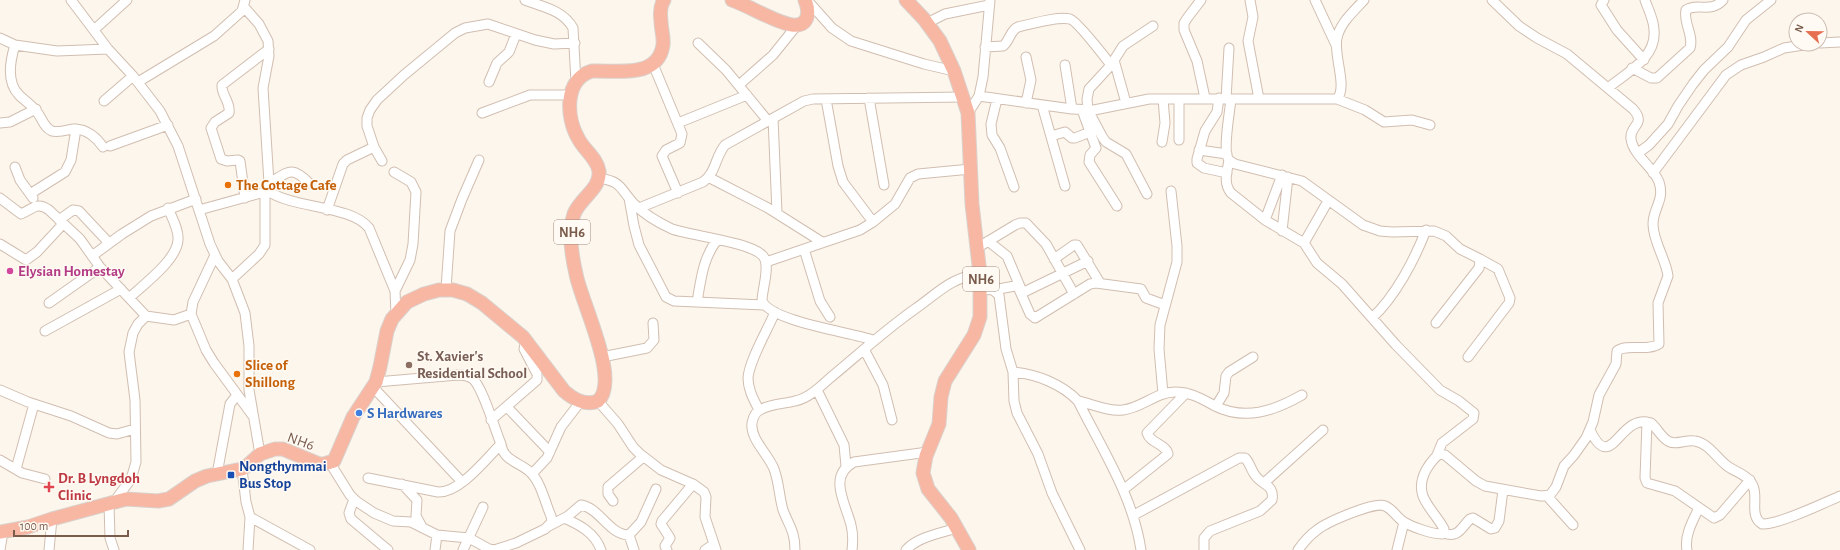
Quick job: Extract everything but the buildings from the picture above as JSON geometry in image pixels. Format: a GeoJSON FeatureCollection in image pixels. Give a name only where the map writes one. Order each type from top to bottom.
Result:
{"type":"FeatureCollection","features":[{"type":"Feature","properties":{"kind":"highway"},"geometry":{"type":"LineString","coordinates":[[732,0],[784,23],[797,25],[803,23],[808,17],[809,11],[806,0]]}},
{"type":"Feature","properties":{"kind":"highway","name":"NH6"},"geometry":{"type":"LineString","coordinates":[[906,0],[927,23],[940,41],[954,71],[964,97],[968,113],[972,204],[982,244],[980,274],[987,290],[977,327],[945,381],[941,397],[939,424],[924,466],[925,484],[933,498],[957,528],[969,550]]}},
{"type":"Feature","properties":{"kind":"highway"},"geometry":{"type":"LineString","coordinates":[[599,178],[596,162],[583,146],[574,129],[570,108],[571,95],[576,82],[585,73],[592,71],[640,70],[653,64],[660,55],[663,45],[660,12],[661,1]]}},
{"type":"Feature","properties":{"kind":"highway","name":"NH6"},"geometry":{"type":"LineString","coordinates":[[598,401],[604,393],[606,377],[602,357],[576,275],[572,239],[574,214],[596,185],[599,178]]}},
{"type":"Feature","properties":{"kind":"highway","name":"NH6"},"geometry":{"type":"LineString","coordinates":[[2,532],[28,527],[126,499],[158,501],[168,499],[195,481],[217,474],[242,469],[248,466],[260,454],[268,450],[283,449],[311,462],[319,464],[334,461],[338,455],[353,417],[375,384],[387,331],[396,314],[402,307],[414,298],[431,292],[446,289],[460,291],[475,298],[526,340],[558,384],[570,396],[581,401]]}},
{"type":"Feature","properties":{"kind":"highway"},"geometry":{"type":"LineString","coordinates":[[581,401],[594,403],[598,401]]}},
{"type":"Feature","properties":{"kind":"street"},"geometry":{"type":"LineString","coordinates":[[71,0],[95,29],[108,49],[160,110],[183,158],[215,255],[232,279],[245,313],[250,390],[260,454]]}},
{"type":"Feature","properties":{"kind":"street"},"geometry":{"type":"LineString","coordinates":[[95,29],[128,0]]}},
{"type":"Feature","properties":{"kind":"street"},"geometry":{"type":"LineString","coordinates":[[524,0],[563,14],[574,28],[576,82]]}},
{"type":"Feature","properties":{"kind":"street"},"geometry":{"type":"LineString","coordinates":[[806,0],[832,28],[851,41],[924,64],[954,71]]}},
{"type":"Feature","properties":{"kind":"street"},"geometry":{"type":"LineString","coordinates":[[1201,0],[1184,23],[1184,30],[1197,61],[1205,98]]}},
{"type":"Feature","properties":{"kind":"street"},"geometry":{"type":"LineString","coordinates":[[1250,0],[1253,17],[1248,41],[1259,99]]}},
{"type":"Feature","properties":{"kind":"street"},"geometry":{"type":"LineString","coordinates":[[1315,0],[1336,45]]}},
{"type":"Feature","properties":{"kind":"street"},"geometry":{"type":"LineString","coordinates":[[1337,99],[1342,90],[1336,45],[1337,36],[1341,27],[1364,0]]}},
{"type":"Feature","properties":{"kind":"street"},"geometry":{"type":"LineString","coordinates":[[1492,0],[1518,26],[1536,38],[1567,54],[1633,109],[1638,116],[1638,122],[1630,138],[1638,153],[1659,183],[1661,194],[1653,219],[1658,251],[1668,276],[1658,303],[1660,341],[1656,346],[1622,348],[1617,351],[1616,364],[1600,395],[1594,422],[1574,456],[1564,466],[1553,492],[1547,496]]}},
{"type":"Feature","properties":{"kind":"street"},"geometry":{"type":"LineString","coordinates":[[1604,0],[1601,5],[1606,14],[1644,60]]}},
{"type":"Feature","properties":{"kind":"street"},"geometry":{"type":"LineString","coordinates":[[1608,88],[1644,60],[1653,42],[1654,30],[1646,0]]}},
{"type":"Feature","properties":{"kind":"street"},"geometry":{"type":"LineString","coordinates":[[1632,68],[1651,78],[1659,77],[1690,48],[1691,37],[1685,16],[1686,10],[1694,7],[1712,8],[1723,0]]}},
{"type":"Feature","properties":{"kind":"street"},"geometry":{"type":"LineString","coordinates":[[1638,153],[1649,145],[1668,124],[1693,84],[1704,70],[1728,47],[1746,20],[1771,0]]}},
{"type":"Feature","properties":{"kind":"street"},"geometry":{"type":"LineString","coordinates":[[927,23],[945,14],[989,2],[983,77],[979,96],[968,113]]}},
{"type":"Feature","properties":{"kind":"street"},"geometry":{"type":"LineString","coordinates":[[104,101],[135,79],[214,36],[239,15],[245,4],[264,31],[269,49],[263,88],[268,189],[265,245],[259,254],[232,279]]}},
{"type":"Feature","properties":{"kind":"street"},"geometry":{"type":"LineString","coordinates":[[985,47],[1003,46],[1008,41],[1014,28],[1061,18],[1071,19],[1079,25],[1090,41],[1113,62],[1126,103]]}},
{"type":"Feature","properties":{"kind":"street"},"geometry":{"type":"LineString","coordinates":[[382,161],[374,146],[367,126],[367,118],[370,110],[382,95],[446,41],[465,28],[477,24],[488,24],[535,40],[554,44],[575,43]]}},
{"type":"Feature","properties":{"kind":"street"},"geometry":{"type":"LineString","coordinates":[[739,85],[772,55],[797,25]]}},
{"type":"Feature","properties":{"kind":"street"},"geometry":{"type":"LineString","coordinates":[[1118,206],[1089,162],[1090,155],[1096,148],[1090,132],[1085,110],[1087,99],[1089,89],[1113,62],[1123,46],[1153,26]]}},
{"type":"Feature","properties":{"kind":"street"},"geometry":{"type":"LineString","coordinates":[[489,82],[497,63],[509,52],[516,34]]}},
{"type":"Feature","properties":{"kind":"street"},"geometry":{"type":"LineString","coordinates":[[0,38],[15,45],[57,51],[108,49]]}},
{"type":"Feature","properties":{"kind":"street"},"geometry":{"type":"LineString","coordinates":[[698,42],[770,119],[777,213]]}},
{"type":"Feature","properties":{"kind":"street"},"geometry":{"type":"LineString","coordinates":[[1828,43],[1840,42]]}},
{"type":"Feature","properties":{"kind":"street"},"geometry":{"type":"LineString","coordinates":[[15,45],[10,65],[12,82],[18,94],[36,110],[43,123],[51,130],[76,129],[98,139],[107,147],[168,125]]}},
{"type":"Feature","properties":{"kind":"street"},"geometry":{"type":"LineString","coordinates":[[1653,173],[1726,75],[1741,65],[1788,47]]}},
{"type":"Feature","properties":{"kind":"street"},"geometry":{"type":"LineString","coordinates":[[1229,48],[1225,99],[1228,157],[1226,188],[1265,220],[1282,231],[1298,238],[1304,243],[1317,263],[1342,284],[1396,345],[1440,390],[1459,401],[1474,413],[1473,419],[1442,443],[1437,455],[1423,476],[1422,493],[1427,506],[1443,526],[1443,533]]}},
{"type":"Feature","properties":{"kind":"street"},"geometry":{"type":"LineString","coordinates":[[245,198],[240,161],[224,161],[221,159],[211,128],[215,122],[229,113],[229,105],[222,89],[222,85],[269,49]]}},
{"type":"Feature","properties":{"kind":"street"},"geometry":{"type":"LineString","coordinates":[[1026,57],[1031,80],[1026,103]]}},
{"type":"Feature","properties":{"kind":"street"},"geometry":{"type":"LineString","coordinates":[[653,64],[682,134],[682,141],[666,150],[662,156],[678,193]]}},
{"type":"Feature","properties":{"kind":"street"},"geometry":{"type":"LineString","coordinates":[[1065,65],[1072,109]]}},
{"type":"Feature","properties":{"kind":"street"},"geometry":{"type":"LineString","coordinates":[[482,113],[530,95],[571,95]]}},
{"type":"Feature","properties":{"kind":"street"},"geometry":{"type":"LineString","coordinates":[[678,123],[747,95]]}},
{"type":"Feature","properties":{"kind":"street"},"geometry":{"type":"LineString","coordinates":[[979,96],[1085,110],[1094,110],[1139,100],[1205,98],[1337,99],[1365,110],[1384,122],[1412,120],[1430,125]]}},
{"type":"Feature","properties":{"kind":"street"},"geometry":{"type":"LineString","coordinates":[[639,208],[696,186],[710,178],[719,152],[725,145],[804,101],[826,99],[964,97]]}},
{"type":"Feature","properties":{"kind":"street"},"geometry":{"type":"LineString","coordinates":[[869,98],[884,185]]}},
{"type":"Feature","properties":{"kind":"street"},"geometry":{"type":"LineString","coordinates":[[826,99],[843,182],[873,222]]}},
{"type":"Feature","properties":{"kind":"street"},"geometry":{"type":"LineString","coordinates":[[997,99],[991,124],[992,135],[1000,148],[1014,187]]}},
{"type":"Feature","properties":{"kind":"street"},"geometry":{"type":"LineString","coordinates":[[1162,142],[1165,123],[1164,99]]}},
{"type":"Feature","properties":{"kind":"street"},"geometry":{"type":"LineString","coordinates":[[1179,140],[1180,99]]}},
{"type":"Feature","properties":{"kind":"street"},"geometry":{"type":"LineString","coordinates":[[1225,99],[1205,131],[1197,159],[1200,165],[1227,173]]}},
{"type":"Feature","properties":{"kind":"street"},"geometry":{"type":"LineString","coordinates":[[1042,105],[1065,186]]}},
{"type":"Feature","properties":{"kind":"street"},"geometry":{"type":"LineString","coordinates":[[0,123],[10,122],[36,110]]}},
{"type":"Feature","properties":{"kind":"street"},"geometry":{"type":"LineString","coordinates":[[1085,110],[1106,142],[1126,154],[1147,194]]}},
{"type":"Feature","properties":{"kind":"street"},"geometry":{"type":"LineString","coordinates":[[30,194],[65,172],[71,160],[76,129]]}},
{"type":"Feature","properties":{"kind":"street"},"geometry":{"type":"LineString","coordinates":[[1051,136],[1065,132],[1072,138],[1075,138],[1090,132]]}},
{"type":"Feature","properties":{"kind":"street"},"geometry":{"type":"LineString","coordinates":[[327,210],[344,164],[347,160],[374,146]]}},
{"type":"Feature","properties":{"kind":"street"},"geometry":{"type":"LineString","coordinates":[[1199,150],[1228,157],[1235,164],[1285,176],[1310,186],[1328,201],[1362,225],[1380,231],[1392,232],[1426,230],[1440,232],[1466,252],[1498,269],[1510,298],[1509,303],[1468,357]]}},
{"type":"Feature","properties":{"kind":"street"},"geometry":{"type":"LineString","coordinates":[[446,289],[450,231],[479,160]]}},
{"type":"Feature","properties":{"kind":"street"},"geometry":{"type":"LineString","coordinates":[[15,167],[20,180],[38,205],[44,207],[80,239],[100,267],[146,316],[174,320],[191,314]]}},
{"type":"Feature","properties":{"kind":"street"},"geometry":{"type":"LineString","coordinates":[[766,262],[822,242],[850,234],[873,222],[895,204],[910,178],[918,174],[971,169]]}},
{"type":"Feature","properties":{"kind":"street"},"geometry":{"type":"LineString","coordinates":[[394,172],[411,182],[416,192],[413,244],[410,260],[395,291]]}},
{"type":"Feature","properties":{"kind":"street"},"geometry":{"type":"LineString","coordinates":[[199,210],[245,198],[268,189],[287,173],[299,173],[309,182]]}},
{"type":"Feature","properties":{"kind":"street"},"geometry":{"type":"LineString","coordinates":[[1265,220],[1285,176]]}},
{"type":"Feature","properties":{"kind":"street"},"geometry":{"type":"LineString","coordinates":[[1282,231],[1285,176]]}},
{"type":"Feature","properties":{"kind":"street"},"geometry":{"type":"LineString","coordinates":[[599,178],[609,180],[619,185],[639,208],[673,229],[748,248],[763,255],[766,262],[762,294],[764,305]]}},
{"type":"Feature","properties":{"kind":"street"},"geometry":{"type":"LineString","coordinates":[[710,178],[777,213],[822,242]]}},
{"type":"Feature","properties":{"kind":"street"},"geometry":{"type":"LineString","coordinates":[[268,189],[281,198],[351,216],[365,224],[369,228],[395,291],[396,314]]}},
{"type":"Feature","properties":{"kind":"street"},"geometry":{"type":"LineString","coordinates":[[1163,394],[1159,335],[1165,305],[1177,262],[1178,246],[1171,191]]}},
{"type":"Feature","properties":{"kind":"street"},"geometry":{"type":"LineString","coordinates":[[0,198],[17,213],[21,214],[38,205]]}},
{"type":"Feature","properties":{"kind":"street"},"geometry":{"type":"LineString","coordinates":[[629,198],[639,245],[666,297],[674,301],[764,305],[776,312],[809,324],[854,334],[873,340]]}},
{"type":"Feature","properties":{"kind":"street"},"geometry":{"type":"LineString","coordinates":[[92,256],[146,219],[168,208],[196,199]]}},
{"type":"Feature","properties":{"kind":"street"},"geometry":{"type":"LineString","coordinates":[[1304,243],[1328,201]]}},
{"type":"Feature","properties":{"kind":"street"},"geometry":{"type":"LineString","coordinates":[[129,298],[168,261],[177,247],[178,233],[168,208]]}},
{"type":"Feature","properties":{"kind":"street"},"geometry":{"type":"LineString","coordinates":[[0,244],[26,260],[37,252],[61,222],[74,210],[79,210],[109,243]]}},
{"type":"Feature","properties":{"kind":"street"},"geometry":{"type":"LineString","coordinates":[[982,244],[1015,225],[1026,223],[1046,244],[1074,294]]}},
{"type":"Feature","properties":{"kind":"street"},"geometry":{"type":"LineString","coordinates":[[1372,318],[1393,293],[1419,248],[1426,230]]}},
{"type":"Feature","properties":{"kind":"street"},"geometry":{"type":"LineString","coordinates":[[697,302],[705,260],[710,249],[717,240]]}},
{"type":"Feature","properties":{"kind":"street"},"geometry":{"type":"LineString","coordinates":[[982,244],[1007,256],[1030,314],[1035,318],[1090,284],[1100,283],[1141,289],[1146,298],[1165,305]]}},
{"type":"Feature","properties":{"kind":"street"},"geometry":{"type":"LineString","coordinates":[[1054,259],[1074,245],[1079,246],[1100,283]]}},
{"type":"Feature","properties":{"kind":"street"},"geometry":{"type":"LineString","coordinates":[[804,249],[820,301],[830,317]]}},
{"type":"Feature","properties":{"kind":"street"},"geometry":{"type":"LineString","coordinates":[[215,255],[193,302],[191,314],[206,350],[254,417]]}},
{"type":"Feature","properties":{"kind":"street"},"geometry":{"type":"LineString","coordinates":[[1436,323],[1479,268],[1480,259]]}},
{"type":"Feature","properties":{"kind":"street"},"geometry":{"type":"LineString","coordinates":[[1021,291],[1063,274],[1088,261]]}},
{"type":"Feature","properties":{"kind":"street"},"geometry":{"type":"LineString","coordinates":[[49,303],[100,267]]}},
{"type":"Feature","properties":{"kind":"street"},"geometry":{"type":"LineString","coordinates":[[796,550],[793,530],[784,511],[774,468],[761,448],[752,425],[753,417],[759,410],[797,401],[817,390],[873,340],[947,284],[963,277],[980,274]]}},
{"type":"Feature","properties":{"kind":"street"},"geometry":{"type":"LineString","coordinates":[[987,290],[1015,286],[1021,291]]}},
{"type":"Feature","properties":{"kind":"street"},"geometry":{"type":"LineString","coordinates":[[45,331],[121,289]]}},
{"type":"Feature","properties":{"kind":"street"},"geometry":{"type":"LineString","coordinates":[[987,290],[999,295],[1001,301],[1006,349],[1013,372],[1014,401],[1017,413],[1033,442],[1047,483],[1080,550]]}},
{"type":"Feature","properties":{"kind":"street"},"geometry":{"type":"LineString","coordinates":[[759,410],[750,391],[748,377],[753,361],[776,312]]}},
{"type":"Feature","properties":{"kind":"street"},"geometry":{"type":"LineString","coordinates":[[114,550],[110,538],[112,503],[127,486],[134,472],[136,462],[135,400],[129,352],[130,344],[133,333],[138,324],[146,316]]}},
{"type":"Feature","properties":{"kind":"street"},"geometry":{"type":"LineString","coordinates":[[602,357],[647,348],[654,340],[653,323]]}},
{"type":"Feature","properties":{"kind":"street"},"geometry":{"type":"LineString","coordinates":[[491,420],[537,380],[537,374],[524,349],[526,340]]}},
{"type":"Feature","properties":{"kind":"street"},"geometry":{"type":"LineString","coordinates":[[864,349],[883,385],[892,420]]}},
{"type":"Feature","properties":{"kind":"street"},"geometry":{"type":"LineString","coordinates":[[1216,406],[1224,393],[1226,376],[1229,372],[1253,357]]}},
{"type":"Feature","properties":{"kind":"street"},"geometry":{"type":"LineString","coordinates":[[1013,372],[1022,373],[1060,386],[1071,393],[1078,401],[1134,515],[1141,550]]}},
{"type":"Feature","properties":{"kind":"street"},"geometry":{"type":"LineString","coordinates":[[375,384],[465,375],[473,379],[479,388],[505,455],[532,474],[551,516],[552,522],[549,526]]}},
{"type":"Feature","properties":{"kind":"street"},"geometry":{"type":"LineString","coordinates":[[375,384],[462,482]]}},
{"type":"Feature","properties":{"kind":"street"},"geometry":{"type":"LineString","coordinates":[[0,390],[16,398],[71,416],[113,434],[135,429]]}},
{"type":"Feature","properties":{"kind":"street"},"geometry":{"type":"LineString","coordinates":[[817,390],[844,445],[846,466]]}},
{"type":"Feature","properties":{"kind":"street"},"geometry":{"type":"LineString","coordinates":[[1078,401],[1114,410],[1123,410],[1163,394],[1186,393],[1230,412],[1243,415],[1267,410],[1302,395]]}},
{"type":"Feature","properties":{"kind":"street"},"geometry":{"type":"LineString","coordinates":[[1123,490],[1168,454],[1166,449],[1149,438],[1147,433],[1186,393]]}},
{"type":"Feature","properties":{"kind":"street"},"geometry":{"type":"LineString","coordinates":[[217,474],[230,404],[237,395]]}},
{"type":"Feature","properties":{"kind":"street"},"geometry":{"type":"LineString","coordinates":[[532,474],[543,464],[561,427],[581,401]]}},
{"type":"Feature","properties":{"kind":"street"},"geometry":{"type":"LineString","coordinates":[[598,401],[618,424],[633,448],[661,470],[693,484],[704,492],[706,497],[705,517],[715,547],[705,550]]}},
{"type":"Feature","properties":{"kind":"street"},"geometry":{"type":"LineString","coordinates":[[16,470],[34,404]]}},
{"type":"Feature","properties":{"kind":"street"},"geometry":{"type":"LineString","coordinates":[[507,407],[550,452]]}},
{"type":"Feature","properties":{"kind":"street"},"geometry":{"type":"LineString","coordinates":[[1590,430],[1598,444],[1609,447],[1631,425],[1647,422],[1651,423],[1664,438],[1672,443],[1691,440],[1702,443],[1727,466],[1750,480],[1755,490],[1756,518],[1762,524],[1775,522],[1798,514],[1840,496]]}},
{"type":"Feature","properties":{"kind":"street"},"geometry":{"type":"LineString","coordinates":[[1647,422],[1646,481],[1649,484],[1664,486],[1675,491],[1712,518],[1718,517],[1750,480]]}},
{"type":"Feature","properties":{"kind":"street"},"geometry":{"type":"LineString","coordinates":[[1264,482],[1323,430]]}},
{"type":"Feature","properties":{"kind":"street"},"geometry":{"type":"LineString","coordinates":[[368,478],[444,492],[449,491],[462,482],[501,444]]}},
{"type":"Feature","properties":{"kind":"street"},"geometry":{"type":"LineString","coordinates":[[852,550],[853,543],[851,525],[839,486],[841,474],[846,466],[854,462],[928,452]]}},
{"type":"Feature","properties":{"kind":"street"},"geometry":{"type":"LineString","coordinates":[[1437,455],[1445,455],[1476,481],[1485,486],[1547,496],[1573,525]]}},
{"type":"Feature","properties":{"kind":"street"},"geometry":{"type":"LineString","coordinates":[[613,501],[608,494],[608,488],[644,457]]}},
{"type":"Feature","properties":{"kind":"street"},"geometry":{"type":"LineString","coordinates":[[1134,515],[1239,458],[1247,460],[1254,475],[1264,482],[1272,493],[1272,500],[1260,511],[1210,531],[1204,538],[1204,550]]}},
{"type":"Feature","properties":{"kind":"street"},"geometry":{"type":"LineString","coordinates":[[0,460],[16,470],[28,475],[45,479]]}},
{"type":"Feature","properties":{"kind":"street"},"geometry":{"type":"LineString","coordinates":[[330,463],[344,488],[364,508],[393,521],[411,522],[437,535],[470,538],[494,550],[516,542],[549,526],[564,518],[579,506],[585,505],[619,533],[628,535]]}},
{"type":"Feature","properties":{"kind":"street"},"geometry":{"type":"LineString","coordinates":[[242,469],[246,502],[250,517],[248,550]]}},
{"type":"Feature","properties":{"kind":"street"},"geometry":{"type":"LineString","coordinates":[[402,484],[417,500],[416,516],[423,528]]}},
{"type":"Feature","properties":{"kind":"street"},"geometry":{"type":"LineString","coordinates":[[667,550],[665,546],[670,538],[661,524],[662,521],[693,484]]}},
{"type":"Feature","properties":{"kind":"street"},"geometry":{"type":"LineString","coordinates":[[628,535],[641,522],[656,489]]}},
{"type":"Feature","properties":{"kind":"street"},"geometry":{"type":"LineString","coordinates":[[1298,550],[1317,530],[1335,519],[1379,504],[1385,505],[1404,522],[1439,534],[1443,533],[1451,536],[1456,534],[1468,521],[1473,518],[1491,529],[1495,528],[1499,521],[1503,490]]}},
{"type":"Feature","properties":{"kind":"street"},"geometry":{"type":"LineString","coordinates":[[354,499],[349,513],[351,519],[388,550]]}},
{"type":"Feature","properties":{"kind":"street"},"geometry":{"type":"LineString","coordinates":[[464,550],[484,507]]}},
{"type":"Feature","properties":{"kind":"street"},"geometry":{"type":"LineString","coordinates":[[1687,550],[1687,539],[1690,528],[1699,508]]}},
{"type":"Feature","properties":{"kind":"street"},"geometry":{"type":"LineString","coordinates":[[250,517],[310,550]]}},
{"type":"Feature","properties":{"kind":"street"},"geometry":{"type":"LineString","coordinates":[[564,518],[586,530],[599,544],[601,550]]}},
{"type":"Feature","properties":{"kind":"street"},"geometry":{"type":"LineString","coordinates":[[49,550],[52,519]]}},
{"type":"Feature","properties":{"kind":"street"},"geometry":{"type":"LineString","coordinates":[[1397,550],[1404,522]]}},
{"type":"Feature","properties":{"kind":"street"},"geometry":{"type":"LineString","coordinates":[[906,550],[911,544],[957,528]]}},
{"type":"Feature","properties":{"kind":"street"},"geometry":{"type":"LineString","coordinates":[[0,550],[2,532]]}},
{"type":"Feature","properties":{"kind":"street"},"geometry":{"type":"LineString","coordinates":[[435,550],[437,535]]}},
{"type":"Feature","properties":{"kind":"street"},"geometry":{"type":"LineString","coordinates":[[628,535],[634,550]]}},
{"type":"Feature","properties":{"kind":"place","name":"The Cottage Cafe"},"geometry":{"type":"Point","coordinates":[228,185]}},
{"type":"Feature","properties":{"kind":"place","name":"Elysian Homestay"},"geometry":{"type":"Point","coordinates":[10,271]}},
{"type":"Feature","properties":{"kind":"place","name":"St. Xavier's Residential School"},"geometry":{"type":"Point","coordinates":[409,365]}},
{"type":"Feature","properties":{"kind":"place","name":"Slice of Shillong"},"geometry":{"type":"Point","coordinates":[237,374]}},
{"type":"Feature","properties":{"kind":"place","name":"S Hardwares"},"geometry":{"type":"Point","coordinates":[359,413]}},
{"type":"Feature","properties":{"kind":"place","name":"Nongthymmai Bus Stop"},"geometry":{"type":"Point","coordinates":[231,475]}},
{"type":"Feature","properties":{"kind":"place","name":"Dr. B Lyngdoh Clinic"},"geometry":{"type":"Point","coordinates":[49,487]}}]}
